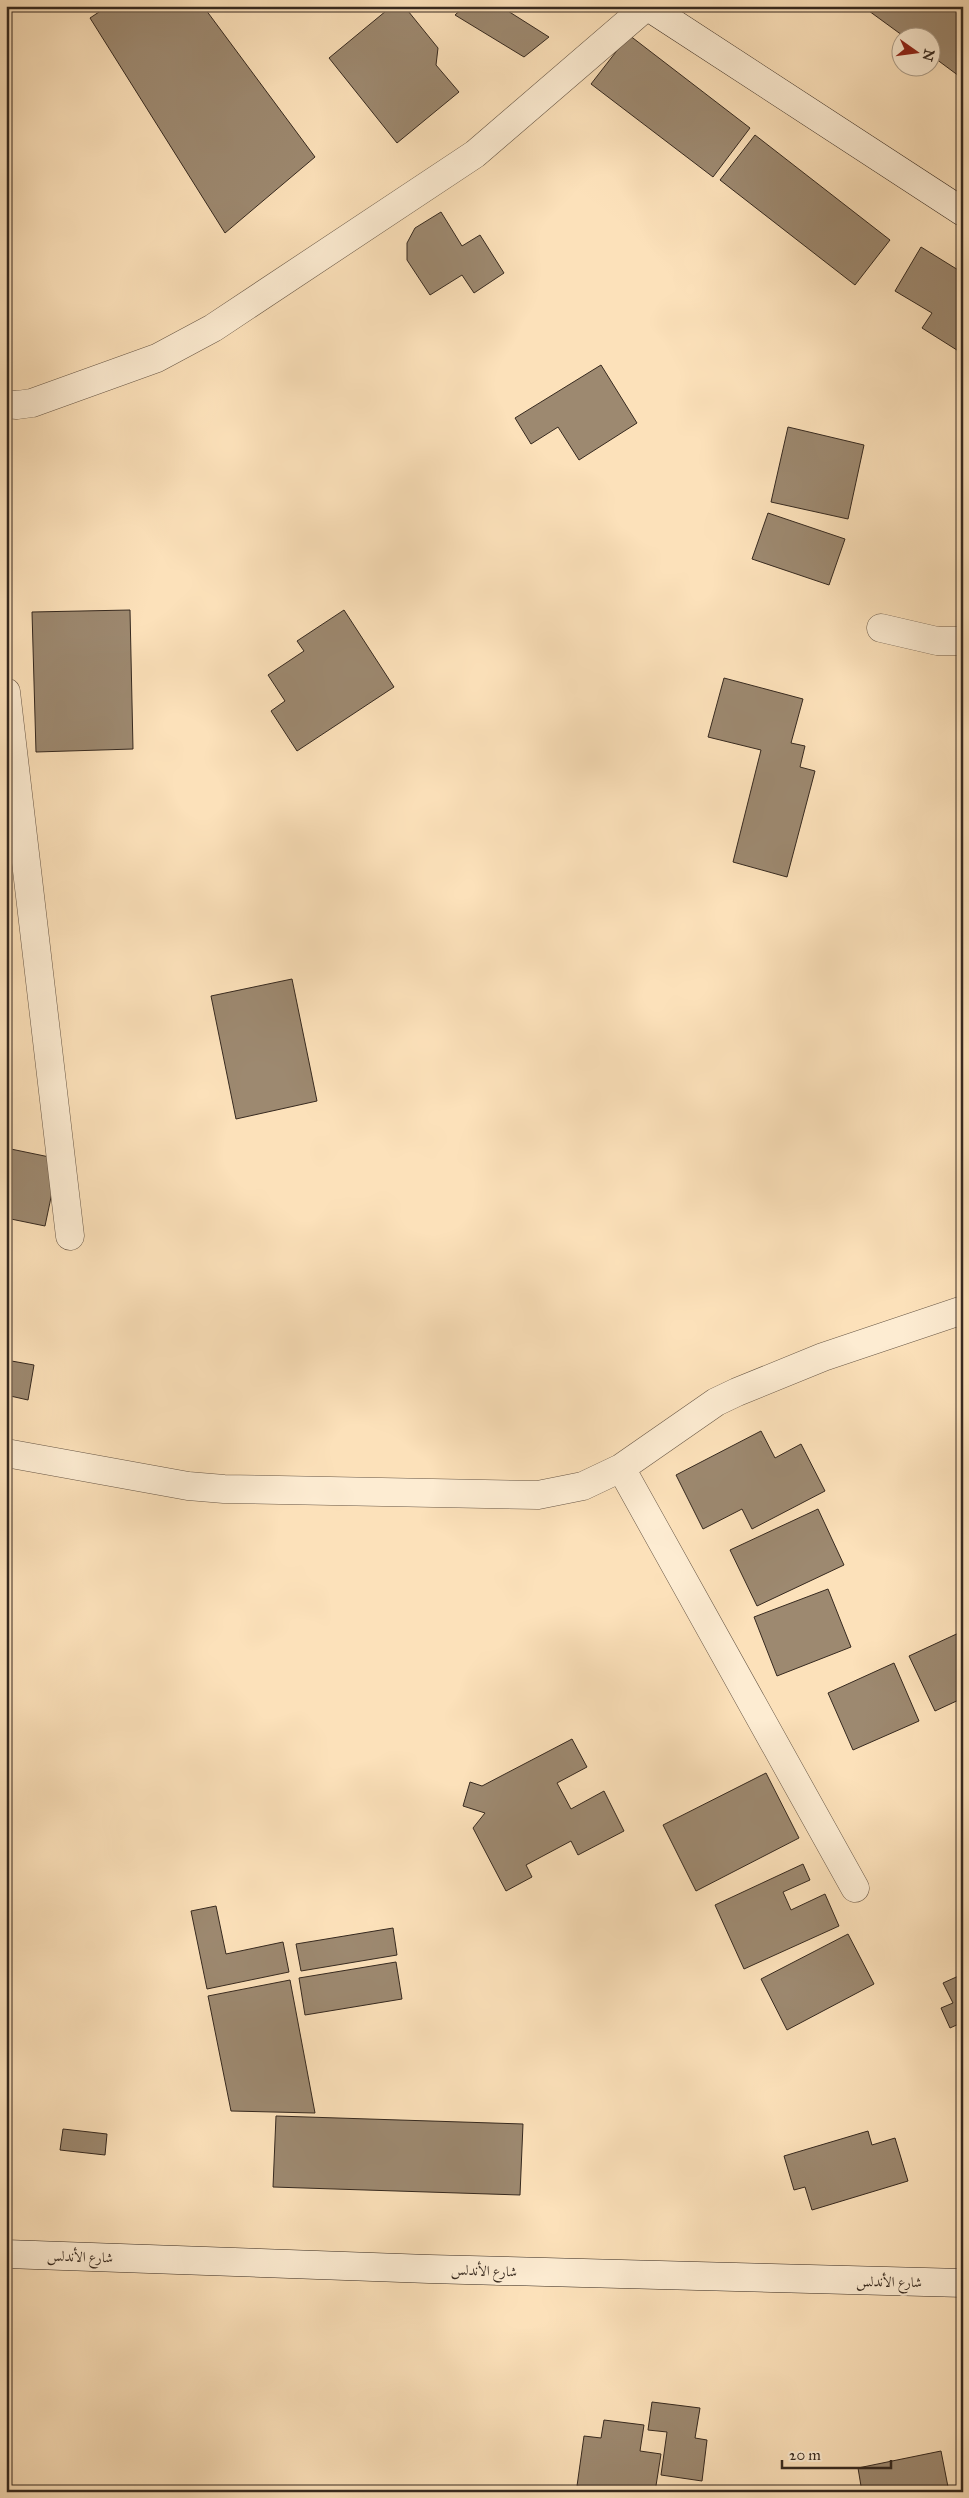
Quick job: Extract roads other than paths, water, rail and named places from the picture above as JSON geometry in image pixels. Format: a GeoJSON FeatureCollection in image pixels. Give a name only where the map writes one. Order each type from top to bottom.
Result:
{"type":"FeatureCollection","features":[{"type":"Feature","properties":{"kind":"street"},"geometry":{"type":"LineString","coordinates":[[6,404],[17,406],[32,403],[157,358],[213,328],[475,154],[647,6],[963,212]]}},
{"type":"Feature","properties":{"kind":"street"},"geometry":{"type":"LineString","coordinates":[[881,628],[937,641],[963,641]]}},
{"type":"Feature","properties":{"kind":"street"},"geometry":{"type":"LineString","coordinates":[[6,692],[59,1159],[70,1236]]}},
{"type":"Feature","properties":{"kind":"street"},"geometry":{"type":"LineString","coordinates":[[6,1453],[188,1486],[224,1490],[538,1495],[583,1486],[621,1468],[716,1402],[737,1392],[832,1354],[963,1310]]}},
{"type":"Feature","properties":{"kind":"street"},"geometry":{"type":"LineString","coordinates":[[621,1468],[855,1888]]}},
{"type":"Feature","properties":{"kind":"street","name":"شارع الأندلس"},"geometry":{"type":"LineString","coordinates":[[6,2254],[439,2269],[963,2283]]}}]}
